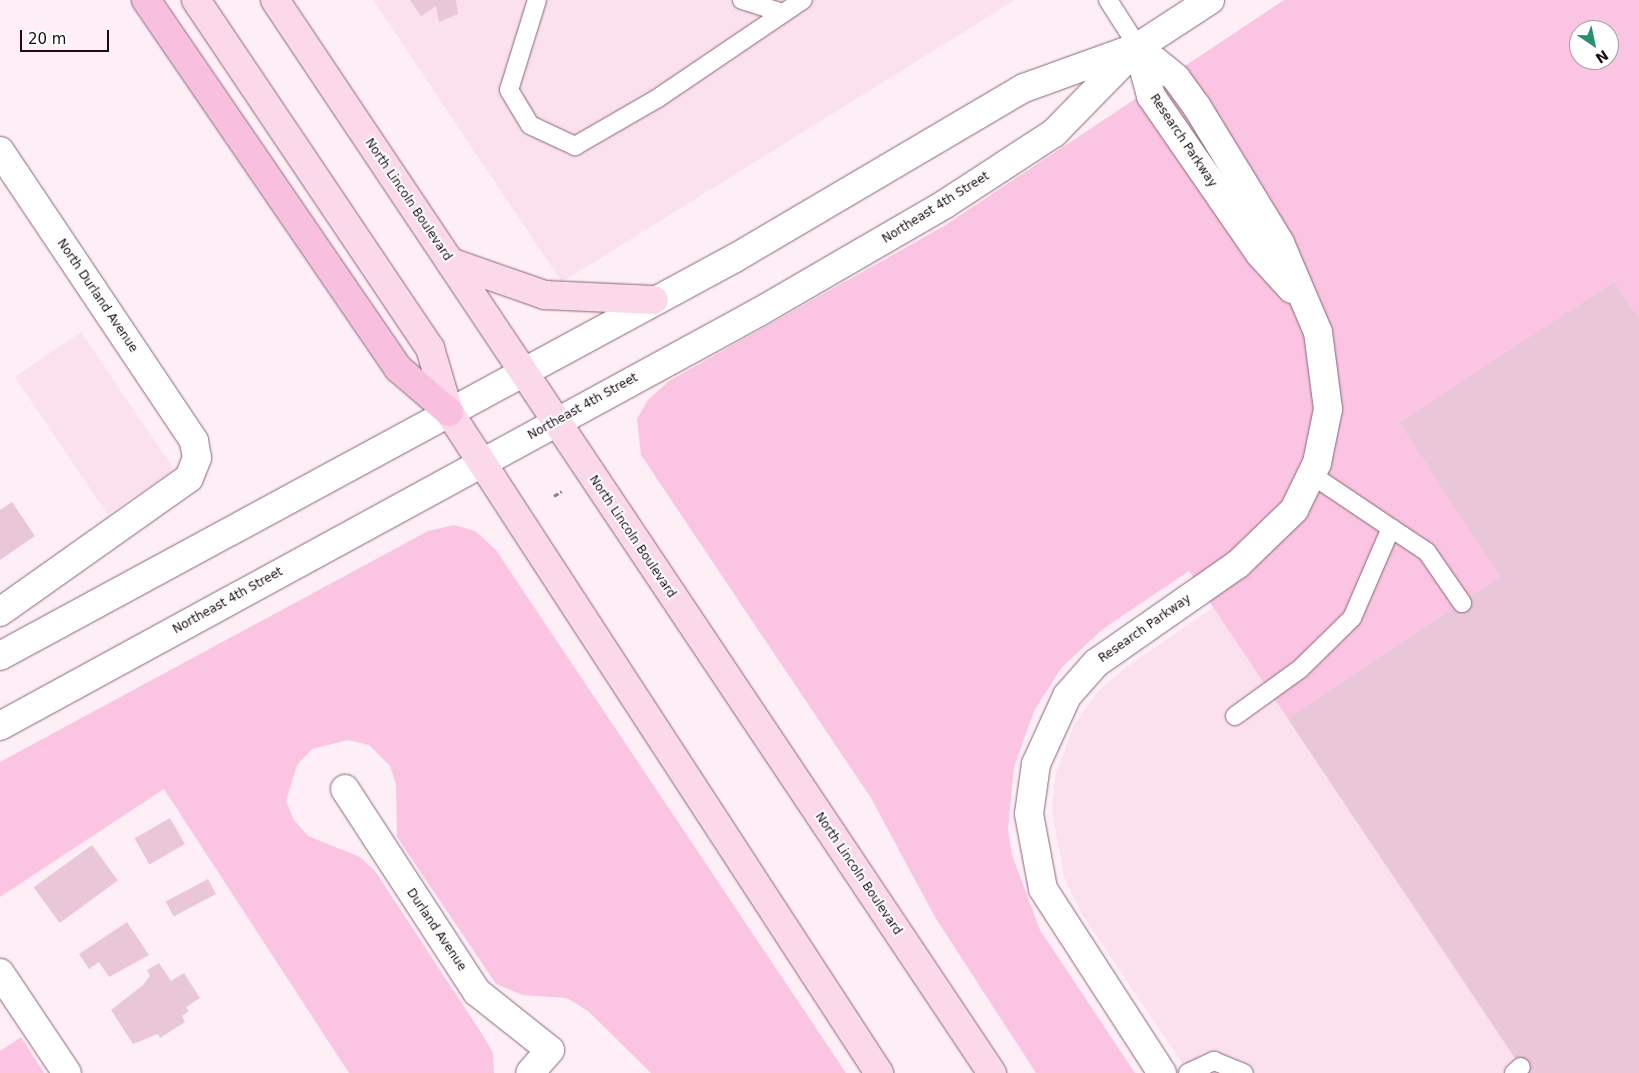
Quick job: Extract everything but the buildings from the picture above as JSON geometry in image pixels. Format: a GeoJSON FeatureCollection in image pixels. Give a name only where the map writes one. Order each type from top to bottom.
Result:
{"type":"FeatureCollection","features":[{"type":"Feature","properties":{"kind":"highway"},"geometry":{"type":"LineString","coordinates":[[146,0],[398,369],[449,412]]}},
{"type":"Feature","properties":{"kind":"main road"},"geometry":{"type":"LineString","coordinates":[[196,0],[430,348],[449,412],[879,1073]]}},
{"type":"Feature","properties":{"kind":"main road","name":"North Lincoln Boulevard"},"geometry":{"type":"LineString","coordinates":[[275,0],[992,1073]]}},
{"type":"Feature","properties":{"kind":"main road","name":"Northeast 4th Street"},"geometry":{"type":"LineString","coordinates":[[0,726],[482,463],[555,421],[768,308],[945,204],[1054,133],[1138,47],[1210,0]]}},
{"type":"Feature","properties":{"kind":"main road","name":"Northeast 4th Street"},"geometry":{"type":"LineString","coordinates":[[0,656],[826,206],[1024,88],[1138,47]]}},
{"type":"Feature","properties":{"kind":"main road","name":"Research Parkway"},"geometry":{"type":"LineString","coordinates":[[1138,47],[1176,78],[1197,107],[1280,243],[1308,306],[1325,358],[1328,409],[1312,476],[1294,510],[1259,547],[1083,676],[1054,719],[1036,764],[1029,814],[1043,889],[1162,1073]]}},
{"type":"Feature","properties":{"kind":"main road","name":"North Durland Avenue"},"geometry":{"type":"LineString","coordinates":[[0,151],[194,441],[197,462],[190,478],[0,612]]}},
{"type":"Feature","properties":{"kind":"main road"},"geometry":{"type":"LineString","coordinates":[[450,262],[545,294],[654,300]]}},
{"type":"Feature","properties":{"kind":"main road","name":"Durland Avenue"},"geometry":{"type":"LineString","coordinates":[[345,789],[477,992],[550,1050],[530,1073]]}},
{"type":"Feature","properties":{"kind":"main road"},"geometry":{"type":"LineString","coordinates":[[0,973],[67,1073]]}},
{"type":"Feature","properties":{"kind":"lane"},"geometry":{"type":"LineString","coordinates":[[537,0],[509,90],[530,125],[575,146],[658,98],[803,0]]}},
{"type":"Feature","properties":{"kind":"lane"},"geometry":{"type":"LineString","coordinates":[[742,0],[783,13]]}},
{"type":"Feature","properties":{"kind":"lane"},"geometry":{"type":"LineString","coordinates":[[1108,0],[1138,47]]}},
{"type":"Feature","properties":{"kind":"lane"},"geometry":{"type":"LineString","coordinates":[[1312,476],[1427,552],[1462,603]]}},
{"type":"Feature","properties":{"kind":"lane"},"geometry":{"type":"LineString","coordinates":[[1235,716],[1300,668],[1352,618],[1391,528]]}},
{"type":"Feature","properties":{"kind":"lane"},"geometry":{"type":"LineString","coordinates":[[1188,1073],[1214,1061],[1244,1073]]}},
{"type":"Feature","properties":{"kind":"path"},"geometry":{"type":"LineString","coordinates":[[554,496],[562,491]]}},
{"type":"Feature","properties":{"kind":"shaded area"},"geometry":{"type":"Polygon","coordinates":[[[373,0],[1015,0],[562,282],[373,0]]]}},
{"type":"Feature","properties":{"kind":"shaded area"},"geometry":{"type":"Polygon","coordinates":[[[1284,0],[1639,0],[1639,318],[1614,281],[1399,423],[1500,577],[1288,719],[1189,571],[1103,629],[1062,667],[1034,711],[1014,767],[1008,829],[1012,855],[1040,930],[1135,1073],[1036,1073],[935,917],[871,798],[641,455],[637,419],[648,400],[669,381],[944,226],[1284,0]]]}},
{"type":"Feature","properties":{"kind":"shaded area"},"geometry":{"type":"Polygon","coordinates":[[[1614,281],[1639,318],[1639,1073],[1189,1073],[1083,916],[1064,877],[1052,810],[1055,776],[1075,723],[1099,690],[1125,668],[1214,607],[1247,656],[1500,576],[1399,423],[1614,281]]]}},
{"type":"Feature","properties":{"kind":"shaded area"},"geometry":{"type":"Polygon","coordinates":[[[81,332],[174,470],[108,514],[15,377],[81,332]]]}},
{"type":"Feature","properties":{"kind":"shaded area"},"geometry":{"type":"Polygon","coordinates":[[[454,525],[475,531],[496,550],[846,1073],[651,1073],[588,1011],[567,998],[523,995],[496,984],[397,837],[396,784],[390,766],[369,745],[348,740],[312,749],[297,765],[286,801],[294,820],[308,836],[360,857],[375,871],[484,1037],[493,1053],[494,1073],[349,1073],[164,789],[0,897],[0,762],[428,531],[454,525]]]}},
{"type":"Feature","properties":{"kind":"shaded area"},"geometry":{"type":"Polygon","coordinates":[[[21,1037],[44,1073],[0,1073],[0,1051],[21,1037]]]}}]}
